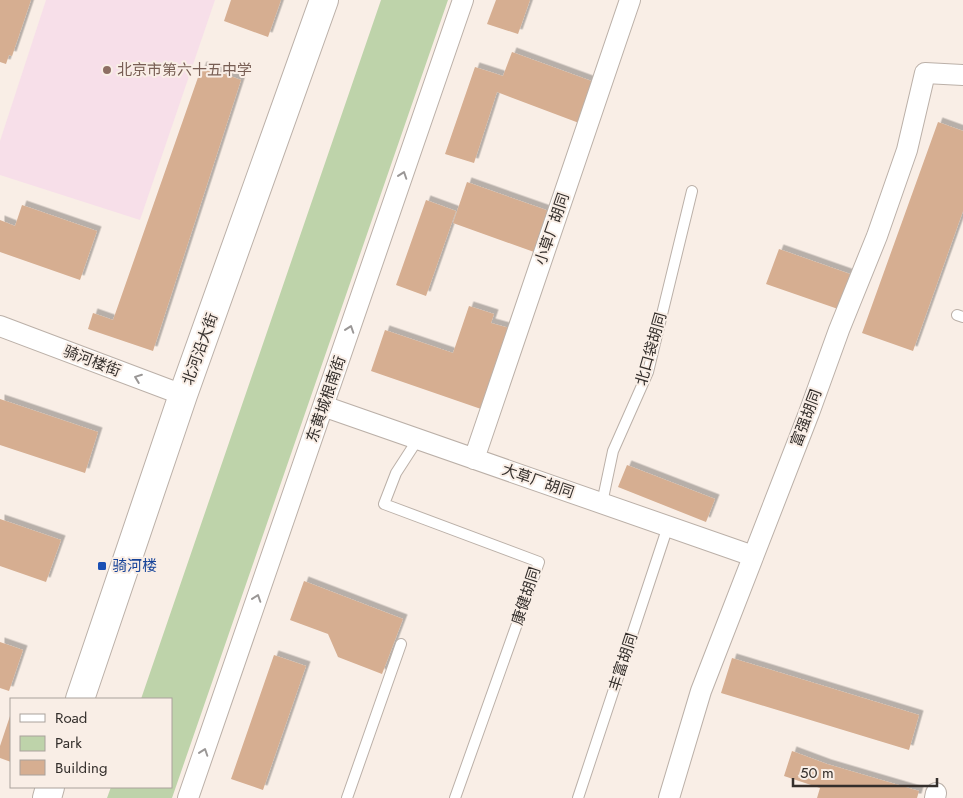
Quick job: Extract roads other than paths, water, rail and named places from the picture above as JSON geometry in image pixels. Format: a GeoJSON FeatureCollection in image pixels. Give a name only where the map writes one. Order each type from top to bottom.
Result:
{"type":"FeatureCollection","features":[{"type":"Feature","properties":{"kind":"main road","name":"北河沿大街"},"geometry":{"type":"LineString","coordinates":[[80,698],[183,395],[324,0]]}},
{"type":"Feature","properties":{"kind":"street","name":"东黄城根南街"},"geometry":{"type":"LineString","coordinates":[[188,798],[463,0]]}},
{"type":"Feature","properties":{"kind":"street","name":"小草厂胡同"},"geometry":{"type":"LineString","coordinates":[[474,459],[630,0]]}},
{"type":"Feature","properties":{"kind":"street","name":"富强胡同"},"geometry":{"type":"LineString","coordinates":[[669,798],[701,692],[839,330],[877,236],[907,150],[925,73],[963,75]]}},
{"type":"Feature","properties":{"kind":"street","name":"骑河楼街"},"geometry":{"type":"LineString","coordinates":[[0,326],[183,395]]}},
{"type":"Feature","properties":{"kind":"street","name":"大草厂胡同"},"geometry":{"type":"LineString","coordinates":[[323,406],[753,556]]}},
{"type":"Feature","properties":{"kind":"lane","name":"北口袋胡同"},"geometry":{"type":"LineString","coordinates":[[602,503],[613,450],[648,372],[692,191]]}},
{"type":"Feature","properties":{"kind":"lane","name":"康健胡同"},"geometry":{"type":"LineString","coordinates":[[418,439],[396,473],[384,504],[539,562],[455,798]]}},
{"type":"Feature","properties":{"kind":"lane","name":"丰富胡同"},"geometry":{"type":"LineString","coordinates":[[578,798],[668,526]]}},
{"type":"Feature","properties":{"kind":"lane"},"geometry":{"type":"LineString","coordinates":[[347,798],[401,644]]}},
{"type":"Feature","properties":{"kind":"place","name":"北京市第六十五中学"},"geometry":{"type":"Point","coordinates":[107,70]}},
{"type":"Feature","properties":{"kind":"place","name":"骑河楼"},"geometry":{"type":"Point","coordinates":[102,566]}}]}
